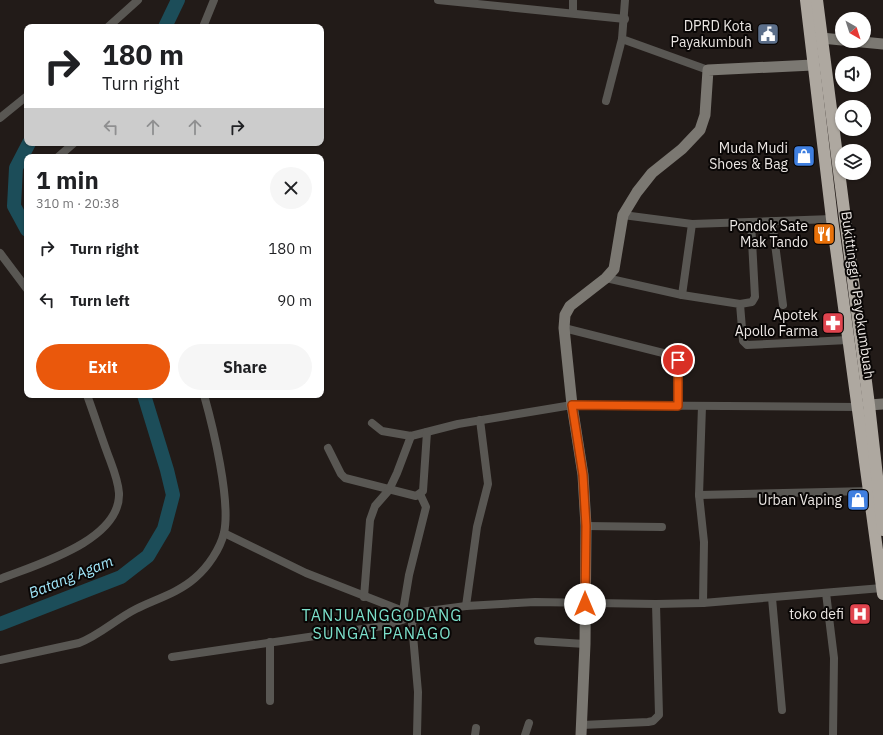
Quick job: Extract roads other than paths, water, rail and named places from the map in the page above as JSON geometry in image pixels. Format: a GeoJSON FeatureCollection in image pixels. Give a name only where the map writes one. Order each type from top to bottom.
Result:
{"type":"FeatureCollection","features":[{"type":"Feature","properties":{"kind":"highway","name":"Bukittinggi - Payokumbuah"},"geometry":{"type":"LineString","coordinates":[[806,0],[832,219],[843,253]]}},
{"type":"Feature","properties":{"kind":"highway","name":"Bukittinggi - Payokumbuah"},"geometry":{"type":"LineString","coordinates":[[817,0],[843,253],[883,530]]}},
{"type":"Feature","properties":{"kind":"highway","name":"Bukittinggi - Payokumbuah"},"geometry":{"type":"LineString","coordinates":[[848,290],[848,340],[864,406],[869,491],[883,591]]}},
{"type":"Feature","properties":{"kind":"street"},"geometry":{"type":"LineString","coordinates":[[111,24],[138,0]]}},
{"type":"Feature","properties":{"kind":"street"},"geometry":{"type":"LineString","coordinates":[[204,24],[214,0]]}},
{"type":"Feature","properties":{"kind":"street"},"geometry":{"type":"LineString","coordinates":[[438,0],[625,19]]}},
{"type":"Feature","properties":{"kind":"street"},"geometry":{"type":"LineString","coordinates":[[573,0],[573,13]]}},
{"type":"Feature","properties":{"kind":"street"},"geometry":{"type":"LineString","coordinates":[[606,101],[622,39],[625,19],[625,0]]}},
{"type":"Feature","properties":{"kind":"street"},"geometry":{"type":"LineString","coordinates":[[821,38],[835,39]]}},
{"type":"Feature","properties":{"kind":"street"},"geometry":{"type":"LineString","coordinates":[[622,39],[708,70],[813,65]]}},
{"type":"Feature","properties":{"kind":"street"},"geometry":{"type":"LineString","coordinates":[[871,43],[883,44]]}},
{"type":"Feature","properties":{"kind":"street"},"geometry":{"type":"LineString","coordinates":[[656,604],[659,715],[653,721],[648,722],[581,730],[585,644],[586,526],[583,475],[572,405],[564,328],[565,315],[570,306],[606,278],[614,269],[623,215],[644,183],[700,130],[706,115],[708,70]]}},
{"type":"Feature","properties":{"kind":"street"},"geometry":{"type":"LineString","coordinates":[[0,118],[24,98]]}},
{"type":"Feature","properties":{"kind":"street"},"geometry":{"type":"LineString","coordinates":[[61,154],[71,146]]}},
{"type":"Feature","properties":{"kind":"street"},"geometry":{"type":"LineString","coordinates":[[623,215],[692,224],[832,219]]}},
{"type":"Feature","properties":{"kind":"street"},"geometry":{"type":"LineString","coordinates":[[772,221],[783,306]]}},
{"type":"Feature","properties":{"kind":"street"},"geometry":{"type":"LineString","coordinates":[[606,278],[682,295],[740,304],[752,302],[755,297],[751,222]]}},
{"type":"Feature","properties":{"kind":"street"},"geometry":{"type":"LineString","coordinates":[[682,295],[692,224]]}},
{"type":"Feature","properties":{"kind":"street"},"geometry":{"type":"LineString","coordinates":[[0,253],[24,285]]}},
{"type":"Feature","properties":{"kind":"street"},"geometry":{"type":"LineString","coordinates":[[740,304],[743,342],[745,345],[848,340]]}},
{"type":"Feature","properties":{"kind":"street"},"geometry":{"type":"LineString","coordinates":[[564,328],[675,356],[678,360],[678,406]]}},
{"type":"Feature","properties":{"kind":"street"},"geometry":{"type":"LineString","coordinates":[[0,579],[84,544],[100,533],[113,516],[119,495],[117,480],[88,398]]}},
{"type":"Feature","properties":{"kind":"street"},"geometry":{"type":"LineString","coordinates":[[0,660],[79,643],[90,638],[126,614],[179,589],[195,578],[208,566],[218,549],[224,533],[226,512],[218,457],[205,398]]}},
{"type":"Feature","properties":{"kind":"street"},"geometry":{"type":"LineString","coordinates":[[372,423],[382,431],[411,436],[480,420],[572,405],[864,406],[883,404]]}},
{"type":"Feature","properties":{"kind":"street"},"geometry":{"type":"LineString","coordinates":[[702,406],[699,495],[704,542],[703,603]]}},
{"type":"Feature","properties":{"kind":"street"},"geometry":{"type":"LineString","coordinates":[[466,606],[477,527],[488,484],[480,420]]}},
{"type":"Feature","properties":{"kind":"street"},"geometry":{"type":"LineString","coordinates":[[328,448],[341,474],[345,478],[416,496],[423,491],[427,432]]}},
{"type":"Feature","properties":{"kind":"street"},"geometry":{"type":"LineString","coordinates":[[364,597],[370,520],[375,506],[389,490],[397,474],[411,436]]}},
{"type":"Feature","properties":{"kind":"street"},"geometry":{"type":"LineString","coordinates":[[699,495],[869,491]]}},
{"type":"Feature","properties":{"kind":"street"},"geometry":{"type":"LineString","coordinates":[[402,611],[409,575],[426,507],[420,494]]}},
{"type":"Feature","properties":{"kind":"street"},"geometry":{"type":"LineString","coordinates":[[586,526],[662,527]]}},
{"type":"Feature","properties":{"kind":"street"},"geometry":{"type":"LineString","coordinates":[[224,533],[299,570],[402,611],[412,620]]}},
{"type":"Feature","properties":{"kind":"street"},"geometry":{"type":"LineString","coordinates":[[417,735],[418,692],[412,620],[415,615],[421,612],[466,606],[535,602],[585,604],[703,603],[826,592],[883,591]]}},
{"type":"Feature","properties":{"kind":"street"},"geometry":{"type":"LineString","coordinates":[[826,592],[834,658],[833,735]]}},
{"type":"Feature","properties":{"kind":"street"},"geometry":{"type":"LineString","coordinates":[[772,598],[782,710]]}},
{"type":"Feature","properties":{"kind":"street"},"geometry":{"type":"LineString","coordinates":[[172,657],[383,626],[412,620]]}},
{"type":"Feature","properties":{"kind":"street"},"geometry":{"type":"LineString","coordinates":[[538,641],[585,644]]}},
{"type":"Feature","properties":{"kind":"street"},"geometry":{"type":"LineString","coordinates":[[270,642],[270,701]]}},
{"type":"Feature","properties":{"kind":"street"},"geometry":{"type":"LineString","coordinates":[[525,735],[529,723]]}},
{"type":"Feature","properties":{"kind":"waterway","name":"Batang Agam"},"geometry":{"type":"LineString","coordinates":[[166,24],[178,0]]}},
{"type":"Feature","properties":{"kind":"waterway","name":"Batang Agam"},"geometry":{"type":"LineString","coordinates":[[24,224],[14,206],[16,168],[27,146]]}},
{"type":"Feature","properties":{"kind":"waterway","name":"Batang Agam"},"geometry":{"type":"LineString","coordinates":[[0,624],[121,577],[148,556],[164,529],[173,495],[145,398]]}},
{"type":"Feature","properties":{"kind":"place","name":"DPRD Kota Payakumbuh"},"geometry":{"type":"Point","coordinates":[768,34]}},
{"type":"Feature","properties":{"kind":"place","name":"Muda Mudi Shoes & Bag"},"geometry":{"type":"Point","coordinates":[804,156]}},
{"type":"Feature","properties":{"kind":"place","name":"Pondok Sate Mak Tando"},"geometry":{"type":"Point","coordinates":[824,234]}},
{"type":"Feature","properties":{"kind":"place","name":"Apotek Apollo Farma"},"geometry":{"type":"Point","coordinates":[833,323]}},
{"type":"Feature","properties":{"kind":"place","name":"Urban Vaping"},"geometry":{"type":"Point","coordinates":[858,500]}},
{"type":"Feature","properties":{"kind":"place","name":"toko defi"},"geometry":{"type":"Point","coordinates":[860,614]}},
{"type":"Feature","properties":{"kind":"district","name":"TANJUANGGODANG SUNGAI PANAGO"},"geometry":{"type":"Point","coordinates":[382,624]}}]}
